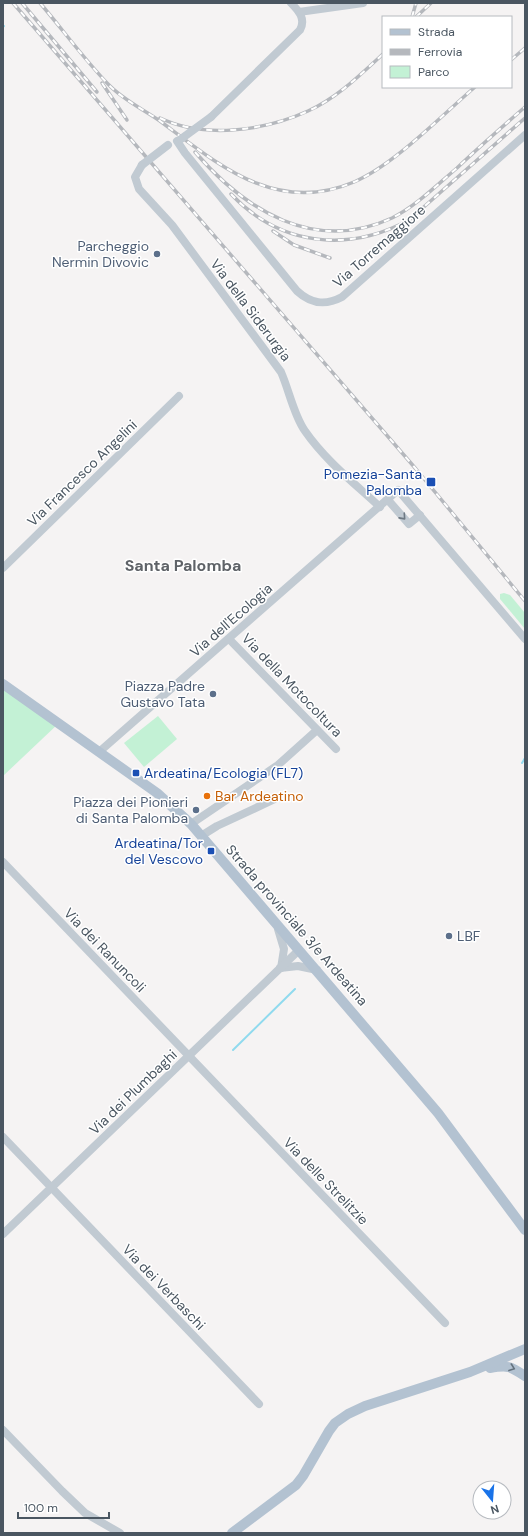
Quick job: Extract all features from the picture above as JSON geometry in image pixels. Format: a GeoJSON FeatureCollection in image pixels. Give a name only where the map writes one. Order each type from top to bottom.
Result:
{"type":"FeatureCollection","features":[{"type":"Feature","properties":{"kind":"main road","name":"Strada provinciale 3/e Ardeatina"},"geometry":{"type":"LineString","coordinates":[[3,684],[157,793],[191,824],[438,1113],[525,1230]]}},
{"type":"Feature","properties":{"kind":"main road"},"geometry":{"type":"LineString","coordinates":[[232,1533],[296,1485],[303,1476],[329,1431],[344,1416],[365,1406],[470,1372],[525,1349]]}},
{"type":"Feature","properties":{"kind":"main road"},"geometry":{"type":"LineString","coordinates":[[470,1372],[505,1366],[516,1368],[525,1376]]}},
{"type":"Feature","properties":{"kind":"street"},"geometry":{"type":"LineString","coordinates":[[291,3],[299,12],[363,3]]}},
{"type":"Feature","properties":{"kind":"street","name":"Via della Siderurgia"},"geometry":{"type":"LineString","coordinates":[[299,12],[303,22],[300,30],[211,117],[179,140],[168,145],[142,165],[135,177],[137,187],[172,225],[281,372],[289,388],[298,420],[304,431],[334,465],[380,507]]}},
{"type":"Feature","properties":{"kind":"street","name":"Via Torremaggiore"},"geometry":{"type":"LineString","coordinates":[[179,140],[185,153],[297,291],[308,299],[321,303],[342,297],[525,135]]}},
{"type":"Feature","properties":{"kind":"street","name":"Via Francesco Angelini"},"geometry":{"type":"LineString","coordinates":[[3,568],[179,396]]}},
{"type":"Feature","properties":{"kind":"street","name":"Via dell'Ecologia"},"geometry":{"type":"LineString","coordinates":[[99,752],[398,490],[420,515]]}},
{"type":"Feature","properties":{"kind":"street"},"geometry":{"type":"LineString","coordinates":[[388,500],[409,524],[420,515],[525,639]]}},
{"type":"Feature","properties":{"kind":"street","name":"Via della Motocoltura"},"geometry":{"type":"LineString","coordinates":[[229,639],[336,749]]}},
{"type":"Feature","properties":{"kind":"street"},"geometry":{"type":"LineString","coordinates":[[191,824],[278,765],[317,730]]}},
{"type":"Feature","properties":{"kind":"street"},"geometry":{"type":"LineString","coordinates":[[201,836],[217,826],[277,798]]}},
{"type":"Feature","properties":{"kind":"street","name":"Via dei Ranuncoli"},"geometry":{"type":"LineString","coordinates":[[3,862],[189,1056]]}},
{"type":"Feature","properties":{"kind":"street"},"geometry":{"type":"LineString","coordinates":[[274,920],[284,949],[280,968],[298,966],[317,970]]}},
{"type":"Feature","properties":{"kind":"street","name":"Via dei Plumbaghi"},"geometry":{"type":"LineString","coordinates":[[3,1234],[299,950]]}},
{"type":"Feature","properties":{"kind":"street","name":"Via delle Strelitzie"},"geometry":{"type":"LineString","coordinates":[[189,1056],[445,1323]]}},
{"type":"Feature","properties":{"kind":"street","name":"Via dei Verbaschi"},"geometry":{"type":"LineString","coordinates":[[3,1137],[258,1404]]}},
{"type":"Feature","properties":{"kind":"street"},"geometry":{"type":"LineString","coordinates":[[3,1430],[85,1513],[120,1533]]}},
{"type":"Feature","properties":{"kind":"green space"},"geometry":{"type":"Polygon","coordinates":[[[504,593],[510,595],[525,613],[525,629],[500,599],[500,594],[504,593]]]}},
{"type":"Feature","properties":{"kind":"green space"},"geometry":{"type":"Polygon","coordinates":[[[3,684],[59,723],[3,776],[3,684]]]}},
{"type":"Feature","properties":{"kind":"green space"},"geometry":{"type":"Polygon","coordinates":[[[158,716],[177,739],[144,767],[124,743],[158,716]]]}},
{"type":"Feature","properties":{"kind":"waterway"},"geometry":{"type":"LineString","coordinates":[[522,763],[525,758]]}},
{"type":"Feature","properties":{"kind":"waterway"},"geometry":{"type":"LineString","coordinates":[[233,1050],[295,989]]}},
{"type":"Feature","properties":{"kind":"railway"},"geometry":{"type":"LineString","coordinates":[[13,3],[416,469],[525,601]]}},
{"type":"Feature","properties":{"kind":"railway"},"geometry":{"type":"LineString","coordinates":[[22,3],[97,92]]}},
{"type":"Feature","properties":{"kind":"railway"},"geometry":{"type":"LineString","coordinates":[[40,3],[90,65],[120,95],[160,121],[204,154],[250,180],[274,189],[299,193],[326,191],[354,182],[385,164],[401,152],[474,88]]}},
{"type":"Feature","properties":{"kind":"railway"},"geometry":{"type":"LineString","coordinates":[[412,16],[416,3]]}},
{"type":"Feature","properties":{"kind":"railway"},"geometry":{"type":"LineString","coordinates":[[417,16],[431,3]]}},
{"type":"Feature","properties":{"kind":"railway"},"geometry":{"type":"LineString","coordinates":[[512,59],[525,48]]}},
{"type":"Feature","properties":{"kind":"railway"},"geometry":{"type":"LineString","coordinates":[[160,118],[177,125],[196,129],[215,130],[253,128],[291,118],[329,100],[348,86],[382,55]]}},
{"type":"Feature","properties":{"kind":"railway"},"geometry":{"type":"LineString","coordinates":[[102,83],[127,120]]}},
{"type":"Feature","properties":{"kind":"railway"},"geometry":{"type":"LineString","coordinates":[[195,152],[236,192],[259,208],[283,220],[309,228],[335,231],[363,228],[392,218],[418,201],[525,107]]}},
{"type":"Feature","properties":{"kind":"railway"},"geometry":{"type":"LineString","coordinates":[[231,194],[250,211],[271,225],[293,234],[316,239],[339,240],[362,237],[386,230],[409,220],[525,118]]}},
{"type":"Feature","properties":{"kind":"railway"},"geometry":{"type":"LineString","coordinates":[[273,231],[294,245],[330,258]]}},
{"type":"Feature","properties":{"kind":"place","name":"Parcheggio Nermin Divovic"},"geometry":{"type":"Point","coordinates":[157,254]}},
{"type":"Feature","properties":{"kind":"place","name":"Pomezia-Santa Palomba"},"geometry":{"type":"Point","coordinates":[431,482]}},
{"type":"Feature","properties":{"kind":"place","name":"Piazza Padre Gustavo Tata"},"geometry":{"type":"Point","coordinates":[213,694]}},
{"type":"Feature","properties":{"kind":"place","name":"Ardeatina/Ecologia (FL7)"},"geometry":{"type":"Point","coordinates":[136,773]}},
{"type":"Feature","properties":{"kind":"place","name":"Bar Ardeatino"},"geometry":{"type":"Point","coordinates":[207,796]}},
{"type":"Feature","properties":{"kind":"place","name":"Piazza dei Pionieri di Santa Palomba"},"geometry":{"type":"Point","coordinates":[196,810]}},
{"type":"Feature","properties":{"kind":"place","name":"Ardeatina/Tor del Vescovo"},"geometry":{"type":"Point","coordinates":[211,851]}},
{"type":"Feature","properties":{"kind":"place","name":"LBF"},"geometry":{"type":"Point","coordinates":[449,936]}},
{"type":"Feature","properties":{"kind":"district","name":"Santa Palomba"},"geometry":{"type":"Point","coordinates":[183,565]}}]}
